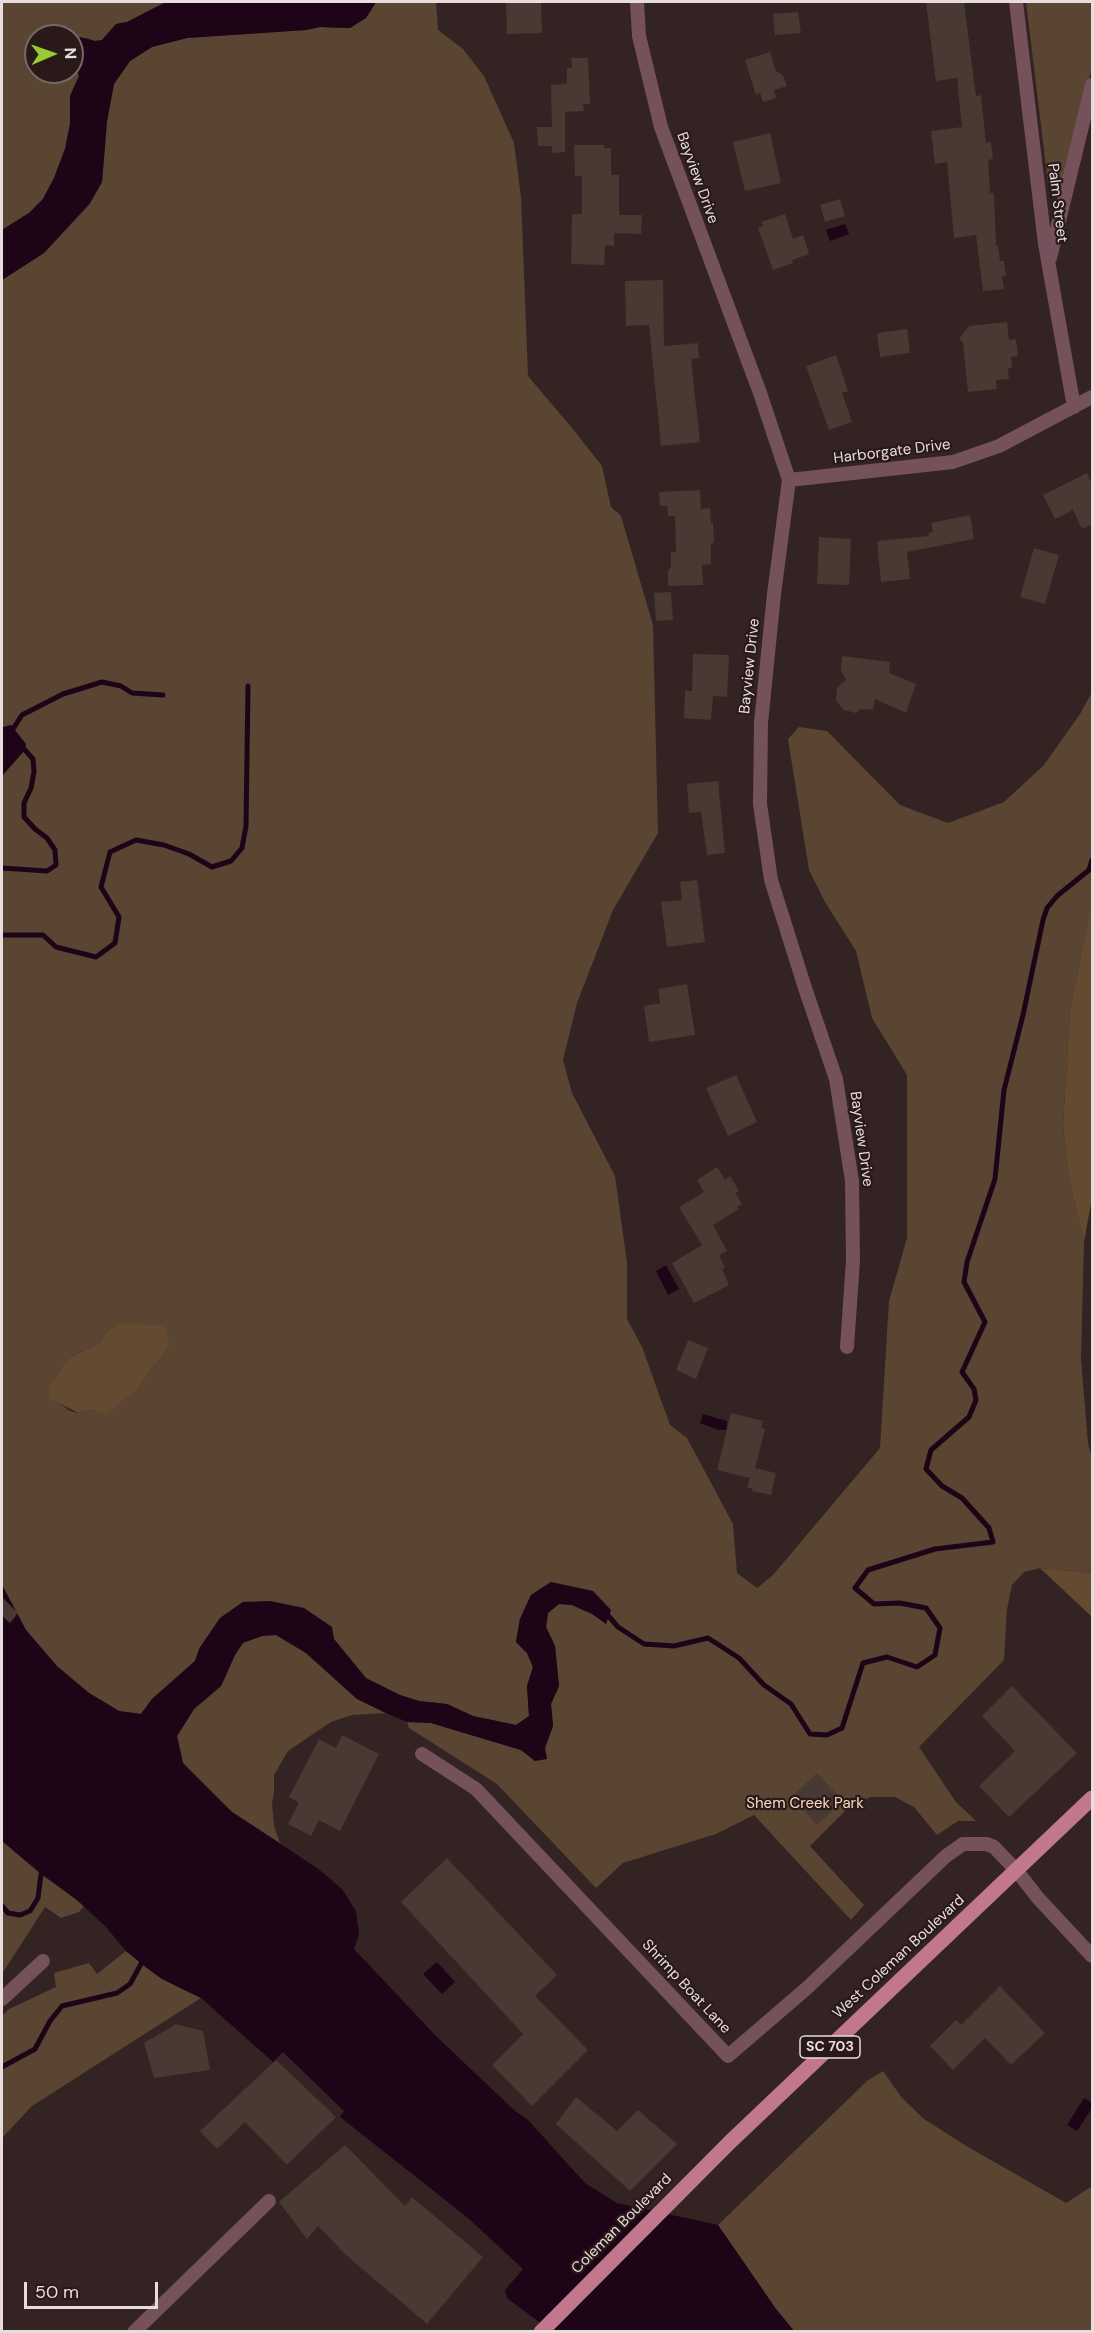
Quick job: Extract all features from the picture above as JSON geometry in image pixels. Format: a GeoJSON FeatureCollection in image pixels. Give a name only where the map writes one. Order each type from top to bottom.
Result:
{"type":"FeatureCollection","features":[{"type":"Feature","properties":{"kind":"main road","name":"West Coleman Boulevard"},"geometry":{"type":"LineString","coordinates":[[730,2142],[1092,1798]]}},
{"type":"Feature","properties":{"kind":"main road","name":"Coleman Boulevard"},"geometry":{"type":"LineString","coordinates":[[540,2331],[730,2142]]}},
{"type":"Feature","properties":{"kind":"street","name":"Bayview Drive"},"geometry":{"type":"LineString","coordinates":[[637,2],[639,36],[661,127],[760,393],[789,480],[774,594],[761,723],[760,804],[771,880],[836,1079],[852,1181],[853,1260],[847,1347]]}},
{"type":"Feature","properties":{"kind":"street","name":"Palm Street"},"geometry":{"type":"LineString","coordinates":[[1016,2],[1048,263],[1074,407]]}},
{"type":"Feature","properties":{"kind":"street"},"geometry":{"type":"LineString","coordinates":[[1048,263],[1092,85]]}},
{"type":"Feature","properties":{"kind":"street","name":"Harborgate Drive"},"geometry":{"type":"LineString","coordinates":[[789,480],[953,462],[999,446],[1092,397]]}},
{"type":"Feature","properties":{"kind":"street","name":"Shrimp Boat Lane"},"geometry":{"type":"LineString","coordinates":[[422,1754],[476,1789],[728,2056],[807,1988],[946,1856],[963,1844],[987,1844],[994,1847],[1017,1871]]}},
{"type":"Feature","properties":{"kind":"street"},"geometry":{"type":"LineString","coordinates":[[1017,1871],[1038,1898],[1092,1956]]}},
{"type":"Feature","properties":{"kind":"street"},"geometry":{"type":"LineString","coordinates":[[2,1999],[43,1961]]}},
{"type":"Feature","properties":{"kind":"street"},"geometry":{"type":"LineString","coordinates":[[134,2331],[215,2256],[269,2201]]}},
{"type":"Feature","properties":{"kind":"green space"},"geometry":{"type":"Polygon","coordinates":[[[2,2],[166,2],[127,22],[116,24],[102,40],[95,41],[86,38],[84,42],[84,24],[24,24],[24,84],[75,84],[70,96],[70,124],[65,149],[43,199],[29,213],[2,230],[2,2]]]}},
{"type":"Feature","properties":{"kind":"green space","name":"Shem Creek Park"},"geometry":{"type":"Polygon","coordinates":[[[376,2],[436,2],[438,30],[463,49],[484,76],[514,143],[521,197],[528,376],[602,466],[611,507],[621,516],[653,625],[658,833],[613,910],[577,1003],[563,1060],[572,1093],[615,1176],[627,1263],[627,1319],[642,1347],[670,1425],[687,1438],[733,1524],[737,1573],[757,1588],[773,1575],[880,1448],[889,1301],[907,1238],[907,1075],[872,1018],[856,951],[825,902],[809,870],[788,739],[799,727],[827,731],[900,805],[948,823],[1004,802],[1044,765],[1080,714],[1092,692],[1092,898],[1070,1010],[1063,1125],[1069,1180],[1084,1242],[1081,1359],[1088,1443],[1092,1459],[1092,1573],[1040,1568],[1024,1572],[1012,1585],[1007,1609],[1004,1660],[919,1747],[956,1802],[976,1821],[958,1821],[937,1835],[914,1807],[895,1797],[871,1797],[850,1806],[810,1846],[864,1905],[851,1920],[754,1815],[716,1834],[623,1863],[596,1888],[497,1784],[409,1728],[407,1722],[431,1723],[521,1750],[535,1761],[545,1748],[553,1726],[551,1704],[559,1686],[555,1646],[546,1627],[548,1613],[559,1604],[572,1605],[606,1623],[551,1582],[531,1595],[520,1619],[516,1642],[527,1653],[533,1667],[527,1686],[529,1717],[516,1725],[473,1716],[447,1704],[419,1701],[400,1695],[365,1678],[334,1639],[243,1602],[220,1618],[199,1649],[195,1661],[152,1699],[141,1714],[119,1711],[89,1693],[57,1667],[26,1630],[2,1585],[2,280],[44,253],[90,204],[102,182],[107,121],[114,84],[130,61],[152,47],[187,38],[306,30],[320,27],[350,28],[366,18],[376,2]],[[116,1324],[106,1332],[100,1343],[70,1357],[60,1373],[59,1403],[70,1411],[79,1413],[92,1410],[106,1412],[135,1392],[170,1345],[150,1324],[116,1324]]]}},
{"type":"Feature","properties":{"kind":"green space"},"geometry":{"type":"Polygon","coordinates":[[[1026,2],[1092,2],[1092,68],[1063,179],[1057,184],[1048,183],[1026,2]]]}},
{"type":"Feature","properties":{"kind":"green space"},"geometry":{"type":"Polygon","coordinates":[[[276,1635],[306,1653],[357,1699],[386,1713],[352,1715],[331,1722],[288,1751],[274,1775],[272,1803],[274,1826],[280,1843],[232,1812],[201,1784],[183,1763],[177,1736],[194,1709],[221,1686],[243,1642],[262,1636],[276,1635]]]}},
{"type":"Feature","properties":{"kind":"green space"},"geometry":{"type":"Polygon","coordinates":[[[2,1841],[84,1906],[79,1912],[61,1918],[45,1907],[2,1974],[2,1841]]]}},
{"type":"Feature","properties":{"kind":"green space"},"geometry":{"type":"Polygon","coordinates":[[[126,1951],[162,1979],[201,1998],[32,2106],[2,2138],[2,2016],[9,2009],[56,1987],[54,1973],[89,1963],[97,1974],[126,1951]]]}},
{"type":"Feature","properties":{"kind":"green space"},"geometry":{"type":"Polygon","coordinates":[[[883,2071],[902,2098],[924,2119],[1066,2203],[1092,2186],[1092,2331],[794,2331],[776,2309],[718,2225],[867,2081],[883,2071]]]}},
{"type":"Feature","properties":{"kind":"shaded area"},"geometry":{"type":"Polygon","coordinates":[[[166,2],[376,2],[366,18],[350,28],[320,27],[306,30],[187,38],[152,47],[130,61],[114,84],[107,121],[102,182],[89,204],[44,253],[2,280],[2,230],[29,213],[43,199],[65,149],[70,124],[70,96],[75,84],[84,84],[84,38],[102,40],[116,24],[127,22],[166,2]]]}},
{"type":"Feature","properties":{"kind":"shaded area"},"geometry":{"type":"Polygon","coordinates":[[[845,224],[849,234],[830,241],[826,230],[845,224]]]}},
{"type":"Feature","properties":{"kind":"shaded area"},"geometry":{"type":"Polygon","coordinates":[[[11,725],[26,744],[25,750],[2,776],[2,730],[3,727],[11,725]]]}},
{"type":"Feature","properties":{"kind":"shaded area"},"geometry":{"type":"Polygon","coordinates":[[[1092,898],[1092,1198],[1084,1242],[1069,1180],[1063,1125],[1070,1010],[1092,898]]]}},
{"type":"Feature","properties":{"kind":"shaded area"},"geometry":{"type":"Polygon","coordinates":[[[666,1265],[679,1289],[668,1295],[656,1271],[666,1265]]]}},
{"type":"Feature","properties":{"kind":"shaded area"},"geometry":{"type":"Polygon","coordinates":[[[136,1323],[165,1326],[170,1345],[135,1392],[106,1413],[92,1410],[79,1413],[50,1399],[49,1388],[70,1357],[100,1343],[106,1332],[116,1324],[136,1323]]]}},
{"type":"Feature","properties":{"kind":"shaded area"},"geometry":{"type":"Polygon","coordinates":[[[703,1414],[727,1421],[726,1430],[718,1430],[700,1423],[703,1414]]]}},
{"type":"Feature","properties":{"kind":"shaded area"},"geometry":{"type":"Polygon","coordinates":[[[1040,1568],[1092,1573],[1092,1617],[1040,1568]]]}},
{"type":"Feature","properties":{"kind":"shaded area"},"geometry":{"type":"Polygon","coordinates":[[[551,1582],[593,1591],[611,1610],[606,1624],[592,1614],[572,1605],[559,1604],[548,1613],[546,1627],[555,1646],[559,1686],[551,1704],[553,1726],[545,1748],[547,1759],[535,1761],[521,1750],[431,1723],[407,1722],[386,1713],[357,1699],[306,1653],[276,1635],[262,1636],[243,1643],[221,1686],[194,1709],[177,1736],[183,1763],[232,1812],[317,1868],[342,1889],[356,1911],[359,1934],[354,1949],[436,2036],[514,2110],[528,2120],[585,2183],[617,2203],[718,2225],[776,2309],[794,2331],[551,2331],[507,2298],[505,2290],[523,2269],[468,2218],[340,2117],[344,2111],[283,2052],[273,2062],[201,1998],[162,1979],[148,1969],[126,1951],[106,1927],[77,1900],[41,1874],[2,1841],[2,1585],[26,1630],[57,1666],[89,1693],[119,1711],[141,1714],[152,1699],[195,1661],[199,1649],[220,1618],[243,1602],[270,1601],[304,1608],[332,1627],[334,1639],[366,1678],[400,1695],[419,1701],[447,1704],[473,1716],[516,1725],[529,1716],[527,1686],[533,1667],[527,1653],[516,1642],[520,1619],[531,1595],[551,1582]]]}},
{"type":"Feature","properties":{"kind":"shaded area"},"geometry":{"type":"Polygon","coordinates":[[[437,1962],[455,1982],[442,1994],[423,1974],[437,1962]]]}},
{"type":"Feature","properties":{"kind":"shaded area"},"geometry":{"type":"Polygon","coordinates":[[[1084,2098],[1092,2103],[1092,2108],[1077,2131],[1067,2125],[1084,2098]]]}},
{"type":"Feature","properties":{"kind":"building"},"geometry":{"type":"Polygon","coordinates":[[[506,2],[541,2],[542,33],[507,34],[506,2]]]}},
{"type":"Feature","properties":{"kind":"building"},"geometry":{"type":"Polygon","coordinates":[[[926,2],[964,2],[976,96],[981,95],[986,143],[991,142],[993,159],[988,160],[990,193],[994,193],[996,246],[998,246],[1000,261],[1004,261],[1006,276],[1002,277],[1004,289],[983,291],[976,235],[954,238],[947,162],[935,164],[931,131],[962,127],[957,78],[936,81],[926,2]]]}},
{"type":"Feature","properties":{"kind":"building"},"geometry":{"type":"Polygon","coordinates":[[[798,12],[801,33],[775,35],[773,14],[798,12]]]}},
{"type":"Feature","properties":{"kind":"building"},"geometry":{"type":"Polygon","coordinates":[[[770,52],[776,71],[783,75],[787,86],[774,90],[776,98],[763,102],[760,93],[756,95],[745,60],[770,52]]]}},
{"type":"Feature","properties":{"kind":"building"},"geometry":{"type":"Polygon","coordinates":[[[571,58],[588,58],[590,104],[583,104],[584,111],[565,112],[565,152],[552,153],[552,146],[538,146],[537,127],[552,127],[551,85],[567,84],[567,68],[572,68],[571,58]]]}},
{"type":"Feature","properties":{"kind":"building"},"geometry":{"type":"Polygon","coordinates":[[[770,133],[781,183],[745,191],[733,142],[770,133]]]}},
{"type":"Feature","properties":{"kind":"building"},"geometry":{"type":"Polygon","coordinates":[[[574,145],[604,145],[604,148],[611,148],[611,175],[619,175],[619,215],[642,215],[641,234],[614,233],[614,246],[605,245],[604,265],[571,264],[572,214],[582,214],[582,176],[575,176],[574,145]]]}},
{"type":"Feature","properties":{"kind":"building"},"geometry":{"type":"Polygon","coordinates":[[[840,199],[845,216],[825,222],[820,205],[840,199]]]}},
{"type":"Feature","properties":{"kind":"building"},"geometry":{"type":"Polygon","coordinates":[[[785,214],[793,239],[803,235],[809,254],[773,270],[758,228],[763,226],[761,222],[785,214]]]}},
{"type":"Feature","properties":{"kind":"building"},"geometry":{"type":"Polygon","coordinates":[[[663,280],[664,346],[698,343],[699,358],[691,359],[700,442],[661,446],[649,325],[626,326],[625,281],[663,280]]]}},
{"type":"Feature","properties":{"kind":"building"},"geometry":{"type":"Polygon","coordinates":[[[1007,322],[1009,340],[1016,339],[1018,356],[1011,357],[1012,368],[1008,368],[1009,379],[996,380],[997,389],[968,392],[963,343],[959,339],[969,326],[1007,322]]]}},
{"type":"Feature","properties":{"kind":"building"},"geometry":{"type":"Polygon","coordinates":[[[907,329],[910,353],[880,357],[877,333],[907,329]]]}},
{"type":"Feature","properties":{"kind":"building"},"geometry":{"type":"Polygon","coordinates":[[[836,355],[848,391],[842,393],[852,422],[829,430],[806,366],[836,355]]]}},
{"type":"Feature","properties":{"kind":"building"},"geometry":{"type":"Polygon","coordinates":[[[1087,473],[1092,484],[1092,524],[1082,529],[1072,508],[1071,511],[1055,519],[1043,495],[1087,473]]]}},
{"type":"Feature","properties":{"kind":"building"},"geometry":{"type":"Polygon","coordinates":[[[700,490],[701,509],[710,508],[711,523],[713,523],[714,543],[711,543],[711,564],[702,565],[703,585],[668,586],[671,552],[676,552],[675,516],[668,516],[667,506],[660,506],[659,492],[700,490]]]}},
{"type":"Feature","properties":{"kind":"building"},"geometry":{"type":"Polygon","coordinates":[[[970,515],[974,539],[907,552],[910,579],[881,582],[877,541],[929,536],[928,533],[933,532],[931,523],[970,515]]]}},
{"type":"Feature","properties":{"kind":"building"},"geometry":{"type":"Polygon","coordinates":[[[819,537],[851,539],[849,585],[817,584],[819,537]]]}},
{"type":"Feature","properties":{"kind":"building"},"geometry":{"type":"Polygon","coordinates":[[[1034,548],[1059,555],[1045,604],[1020,597],[1034,548]]]}},
{"type":"Feature","properties":{"kind":"building"},"geometry":{"type":"Polygon","coordinates":[[[671,592],[673,620],[656,621],[654,593],[671,592]]]}},
{"type":"Feature","properties":{"kind":"building"},"geometry":{"type":"Polygon","coordinates":[[[693,654],[729,655],[727,697],[713,696],[711,720],[684,718],[685,691],[692,691],[693,654]]]}},
{"type":"Feature","properties":{"kind":"building"},"geometry":{"type":"Polygon","coordinates":[[[842,656],[890,662],[889,673],[916,684],[906,713],[875,699],[873,710],[861,709],[856,713],[844,710],[836,701],[837,688],[846,680],[841,671],[842,656]]]}},
{"type":"Feature","properties":{"kind":"building"},"geometry":{"type":"Polygon","coordinates":[[[718,781],[725,853],[707,855],[701,812],[689,813],[687,784],[718,781]]]}},
{"type":"Feature","properties":{"kind":"building"},"geometry":{"type":"Polygon","coordinates":[[[697,880],[705,942],[667,947],[661,902],[682,900],[680,882],[697,880]]]}},
{"type":"Feature","properties":{"kind":"building"},"geometry":{"type":"Polygon","coordinates":[[[687,984],[695,1035],[649,1042],[644,1006],[660,1003],[658,989],[687,984]]]}},
{"type":"Feature","properties":{"kind":"building"},"geometry":{"type":"Polygon","coordinates":[[[736,1075],[757,1122],[728,1136],[706,1088],[736,1075]]]}},
{"type":"Feature","properties":{"kind":"building"},"geometry":{"type":"Polygon","coordinates":[[[717,1167],[725,1180],[730,1176],[739,1191],[735,1193],[742,1204],[737,1207],[739,1209],[713,1225],[727,1251],[719,1255],[729,1285],[694,1303],[672,1263],[702,1245],[679,1207],[704,1192],[697,1180],[717,1167]]]}},
{"type":"Feature","properties":{"kind":"building"},"geometry":{"type":"Polygon","coordinates":[[[688,1340],[708,1348],[696,1379],[676,1370],[688,1340]]]}},
{"type":"Feature","properties":{"kind":"building"},"geometry":{"type":"Polygon","coordinates":[[[731,1413],[763,1421],[761,1428],[765,1429],[755,1468],[776,1473],[771,1495],[752,1491],[753,1489],[747,1487],[750,1478],[717,1470],[731,1413]]]}},
{"type":"Feature","properties":{"kind":"building"},"geometry":{"type":"Polygon","coordinates":[[[2,1597],[18,1613],[10,1623],[2,1616],[2,1597]]]}},
{"type":"Feature","properties":{"kind":"building"},"geometry":{"type":"Polygon","coordinates":[[[1012,1686],[1077,1753],[1009,1817],[979,1786],[1015,1751],[982,1716],[1012,1686]]]}},
{"type":"Feature","properties":{"kind":"building"},"geometry":{"type":"Polygon","coordinates":[[[342,1735],[379,1754],[340,1831],[319,1820],[311,1836],[288,1824],[299,1803],[289,1797],[319,1739],[336,1748],[342,1735]]]}},
{"type":"Feature","properties":{"kind":"building"},"geometry":{"type":"Polygon","coordinates":[[[817,1773],[843,1801],[817,1825],[791,1797],[817,1773]]]}},
{"type":"Feature","properties":{"kind":"building"},"geometry":{"type":"Polygon","coordinates":[[[447,1858],[557,1975],[535,1996],[588,2050],[532,2106],[492,2065],[523,2034],[401,1902],[447,1858]]]}},
{"type":"Feature","properties":{"kind":"building"},"geometry":{"type":"Polygon","coordinates":[[[1000,1986],[1045,2033],[1011,2065],[985,2038],[953,2070],[930,2046],[956,2020],[961,2025],[1000,1986]]]}},
{"type":"Feature","properties":{"kind":"building"},"geometry":{"type":"Polygon","coordinates":[[[176,2024],[203,2031],[210,2070],[154,2078],[144,2043],[176,2024]]]}},
{"type":"Feature","properties":{"kind":"building"},"geometry":{"type":"Polygon","coordinates":[[[276,2060],[336,2117],[287,2165],[245,2122],[217,2149],[200,2131],[276,2060]]]}},
{"type":"Feature","properties":{"kind":"building"},"geometry":{"type":"Polygon","coordinates":[[[576,2097],[617,2131],[638,2110],[677,2144],[630,2191],[556,2124],[576,2097]]]}},
{"type":"Feature","properties":{"kind":"building"},"geometry":{"type":"Polygon","coordinates":[[[345,2145],[405,2206],[412,2197],[483,2257],[427,2324],[346,2255],[318,2226],[307,2239],[279,2202],[345,2145]]]}},
{"type":"Feature","properties":{"kind":"waterway"},"geometry":{"type":"LineString","coordinates":[[13,729],[22,715],[63,694],[102,682],[121,686],[132,693],[163,695]]}},
{"type":"Feature","properties":{"kind":"waterway"},"geometry":{"type":"LineString","coordinates":[[2,935],[43,935],[56,947],[96,957],[115,943],[119,917],[101,887],[110,852],[136,840],[164,845],[189,854],[212,867],[231,861],[242,848],[246,826],[248,686]]}},
{"type":"Feature","properties":{"kind":"waterway"},"geometry":{"type":"LineString","coordinates":[[2,868],[47,871],[56,865],[55,850],[47,838],[24,817],[24,803],[31,788],[34,772],[33,759],[25,750]]}},
{"type":"Feature","properties":{"kind":"waterway"},"geometry":{"type":"LineString","coordinates":[[605,1612],[618,1627],[644,1644],[674,1646],[708,1638],[739,1658],[764,1685],[791,1704],[810,1734],[827,1735],[842,1728],[863,1663],[887,1657],[917,1667],[935,1655],[940,1628],[926,1608],[900,1603],[874,1604],[855,1588],[868,1570],[935,1549],[993,1542],[989,1528],[962,1498],[942,1486],[926,1469],[931,1450],[969,1417],[976,1400],[974,1389],[962,1372],[985,1322],[964,1282],[967,1262],[995,1179],[1004,1090],[1043,920],[1047,908],[1057,896],[1089,870],[1092,860]]}},
{"type":"Feature","properties":{"kind":"waterway"},"geometry":{"type":"LineString","coordinates":[[2,1906],[8,1913],[20,1915],[30,1911],[38,1898],[41,1874]]}},
{"type":"Feature","properties":{"kind":"waterway"},"geometry":{"type":"LineString","coordinates":[[2,2067],[35,2049],[50,2021],[62,2006],[117,1993],[130,1984],[141,1964]]}}]}
